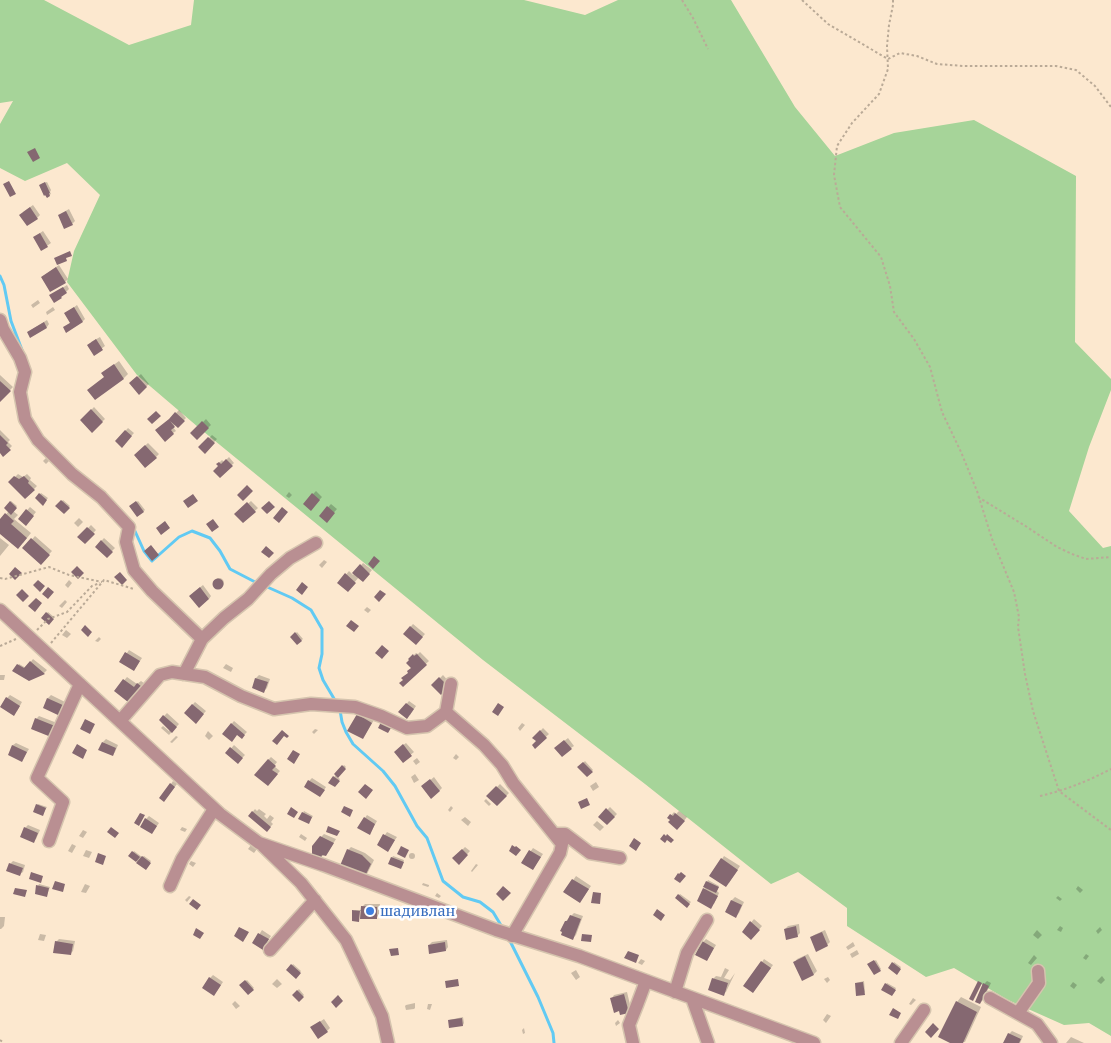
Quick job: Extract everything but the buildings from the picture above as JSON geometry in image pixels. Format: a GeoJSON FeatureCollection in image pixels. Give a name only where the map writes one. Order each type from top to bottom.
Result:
{"type":"FeatureCollection","features":[{"type":"Feature","properties":{"kind":"street"},"geometry":{"type":"LineString","coordinates":[[0,320],[3,329],[20,358],[25,372],[20,392],[25,419],[38,440],[72,474],[101,497],[129,527],[126,542],[134,570],[155,595],[202,639]]}},
{"type":"Feature","properties":{"kind":"street"},"geometry":{"type":"LineString","coordinates":[[184,674],[202,639],[248,599],[271,574],[290,558],[316,543]]}},
{"type":"Feature","properties":{"kind":"street"},"geometry":{"type":"LineString","coordinates":[[0,610],[214,809],[259,843],[301,883],[346,940],[382,1016],[388,1043]]}},
{"type":"Feature","properties":{"kind":"street"},"geometry":{"type":"LineString","coordinates":[[120,721],[160,675],[172,672],[205,677],[242,696],[274,709],[311,704],[355,707],[407,728],[427,726],[446,712],[451,684]]}},
{"type":"Feature","properties":{"kind":"street"},"geometry":{"type":"LineString","coordinates":[[49,841],[64,802],[37,778],[80,684]]}},
{"type":"Feature","properties":{"kind":"street"},"geometry":{"type":"LineString","coordinates":[[446,712],[484,745],[502,765],[513,783],[562,844],[560,853],[512,936]]}},
{"type":"Feature","properties":{"kind":"street"},"geometry":{"type":"LineString","coordinates":[[170,886],[182,859],[214,809]]}},
{"type":"Feature","properties":{"kind":"street"},"geometry":{"type":"LineString","coordinates":[[554,834],[565,834],[590,853],[620,858]]}},
{"type":"Feature","properties":{"kind":"street"},"geometry":{"type":"LineString","coordinates":[[259,843],[512,936],[579,956],[814,1043]]}},
{"type":"Feature","properties":{"kind":"street"},"geometry":{"type":"LineString","coordinates":[[270,950],[315,900]]}},
{"type":"Feature","properties":{"kind":"street"},"geometry":{"type":"LineString","coordinates":[[675,992],[687,953],[708,920]]}},
{"type":"Feature","properties":{"kind":"street"},"geometry":{"type":"LineString","coordinates":[[1018,1014],[1039,983],[1038,972]]}},
{"type":"Feature","properties":{"kind":"street"},"geometry":{"type":"LineString","coordinates":[[633,1043],[629,1024],[646,981]]}},
{"type":"Feature","properties":{"kind":"street"},"geometry":{"type":"LineString","coordinates":[[692,998],[708,1043]]}},
{"type":"Feature","properties":{"kind":"street"},"geometry":{"type":"LineString","coordinates":[[990,998],[1037,1024],[1051,1043]]}},
{"type":"Feature","properties":{"kind":"street"},"geometry":{"type":"LineString","coordinates":[[901,1043],[924,1010]]}},
{"type":"Feature","properties":{"kind":"path"},"geometry":{"type":"LineString","coordinates":[[682,0],[708,49]]}},
{"type":"Feature","properties":{"kind":"path"},"geometry":{"type":"LineString","coordinates":[[802,0],[828,24],[888,59]]}},
{"type":"Feature","properties":{"kind":"path"},"geometry":{"type":"LineString","coordinates":[[893,0],[886,46],[888,69],[879,94],[852,123],[837,146],[834,175],[840,207],[881,257],[890,286],[894,312],[914,339],[930,367],[942,412],[961,452],[992,539],[1014,592],[1019,616],[1018,627],[1024,665],[1033,711],[1059,791],[1111,830]]}},
{"type":"Feature","properties":{"kind":"path"},"geometry":{"type":"LineString","coordinates":[[888,59],[900,53],[918,56],[937,64],[964,66],[1056,66],[1076,70],[1095,86],[1111,107]]}},
{"type":"Feature","properties":{"kind":"path"},"geometry":{"type":"LineString","coordinates":[[978,497],[1057,547],[1072,554],[1086,559],[1111,557]]}},
{"type":"Feature","properties":{"kind":"path"},"geometry":{"type":"LineString","coordinates":[[0,578],[49,568],[69,575],[102,582]]}},
{"type":"Feature","properties":{"kind":"path"},"geometry":{"type":"LineString","coordinates":[[0,646],[27,635],[48,619],[67,612],[92,586],[104,580],[155,595]]}},
{"type":"Feature","properties":{"kind":"path"},"geometry":{"type":"LineString","coordinates":[[44,651],[102,582]]}},
{"type":"Feature","properties":{"kind":"path"},"geometry":{"type":"LineString","coordinates":[[1040,796],[1090,780],[1111,768]]}},
{"type":"Feature","properties":{"kind":"path"},"geometry":{"type":"LineString","coordinates":[[0,1040],[4,1043]]}},
{"type":"Feature","properties":{"kind":"green space"},"geometry":{"type":"Polygon","coordinates":[[[0,0],[44,0],[129,45],[191,25],[194,0],[524,0],[585,15],[618,0],[731,0],[795,107],[835,156],[894,133],[974,120],[1076,176],[1075,342],[1111,379],[1111,390],[1089,447],[1069,511],[1103,548],[1111,546],[1111,1036],[1089,1023],[1064,1025],[1008,1000],[954,968],[926,977],[847,926],[847,908],[798,872],[771,884],[645,784],[483,660],[137,375],[67,282],[74,251],[100,195],[67,163],[25,181],[0,168],[0,124],[13,101],[0,103],[0,0]]]}},
{"type":"Feature","properties":{"kind":"waterway"},"geometry":{"type":"LineString","coordinates":[[0,276],[4,285],[11,321],[22,350]]}},
{"type":"Feature","properties":{"kind":"waterway"},"geometry":{"type":"LineString","coordinates":[[134,529],[144,551],[152,561],[179,537],[192,531],[210,538],[230,569],[257,583]]}},
{"type":"Feature","properties":{"kind":"waterway"},"geometry":{"type":"LineString","coordinates":[[265,586],[292,598],[311,610],[322,629],[322,654],[319,668],[323,680],[336,702]]}},
{"type":"Feature","properties":{"kind":"waterway"},"geometry":{"type":"LineString","coordinates":[[340,710],[342,722],[353,744],[383,771],[395,786],[417,826],[427,838],[443,881],[463,897],[480,902],[493,912],[502,927]]}},
{"type":"Feature","properties":{"kind":"waterway"},"geometry":{"type":"LineString","coordinates":[[509,939],[538,997],[553,1033],[554,1043]]}},
{"type":"Feature","properties":{"kind":"place","name":"шадивлан"},"geometry":{"type":"Point","coordinates":[370,911]}}]}
